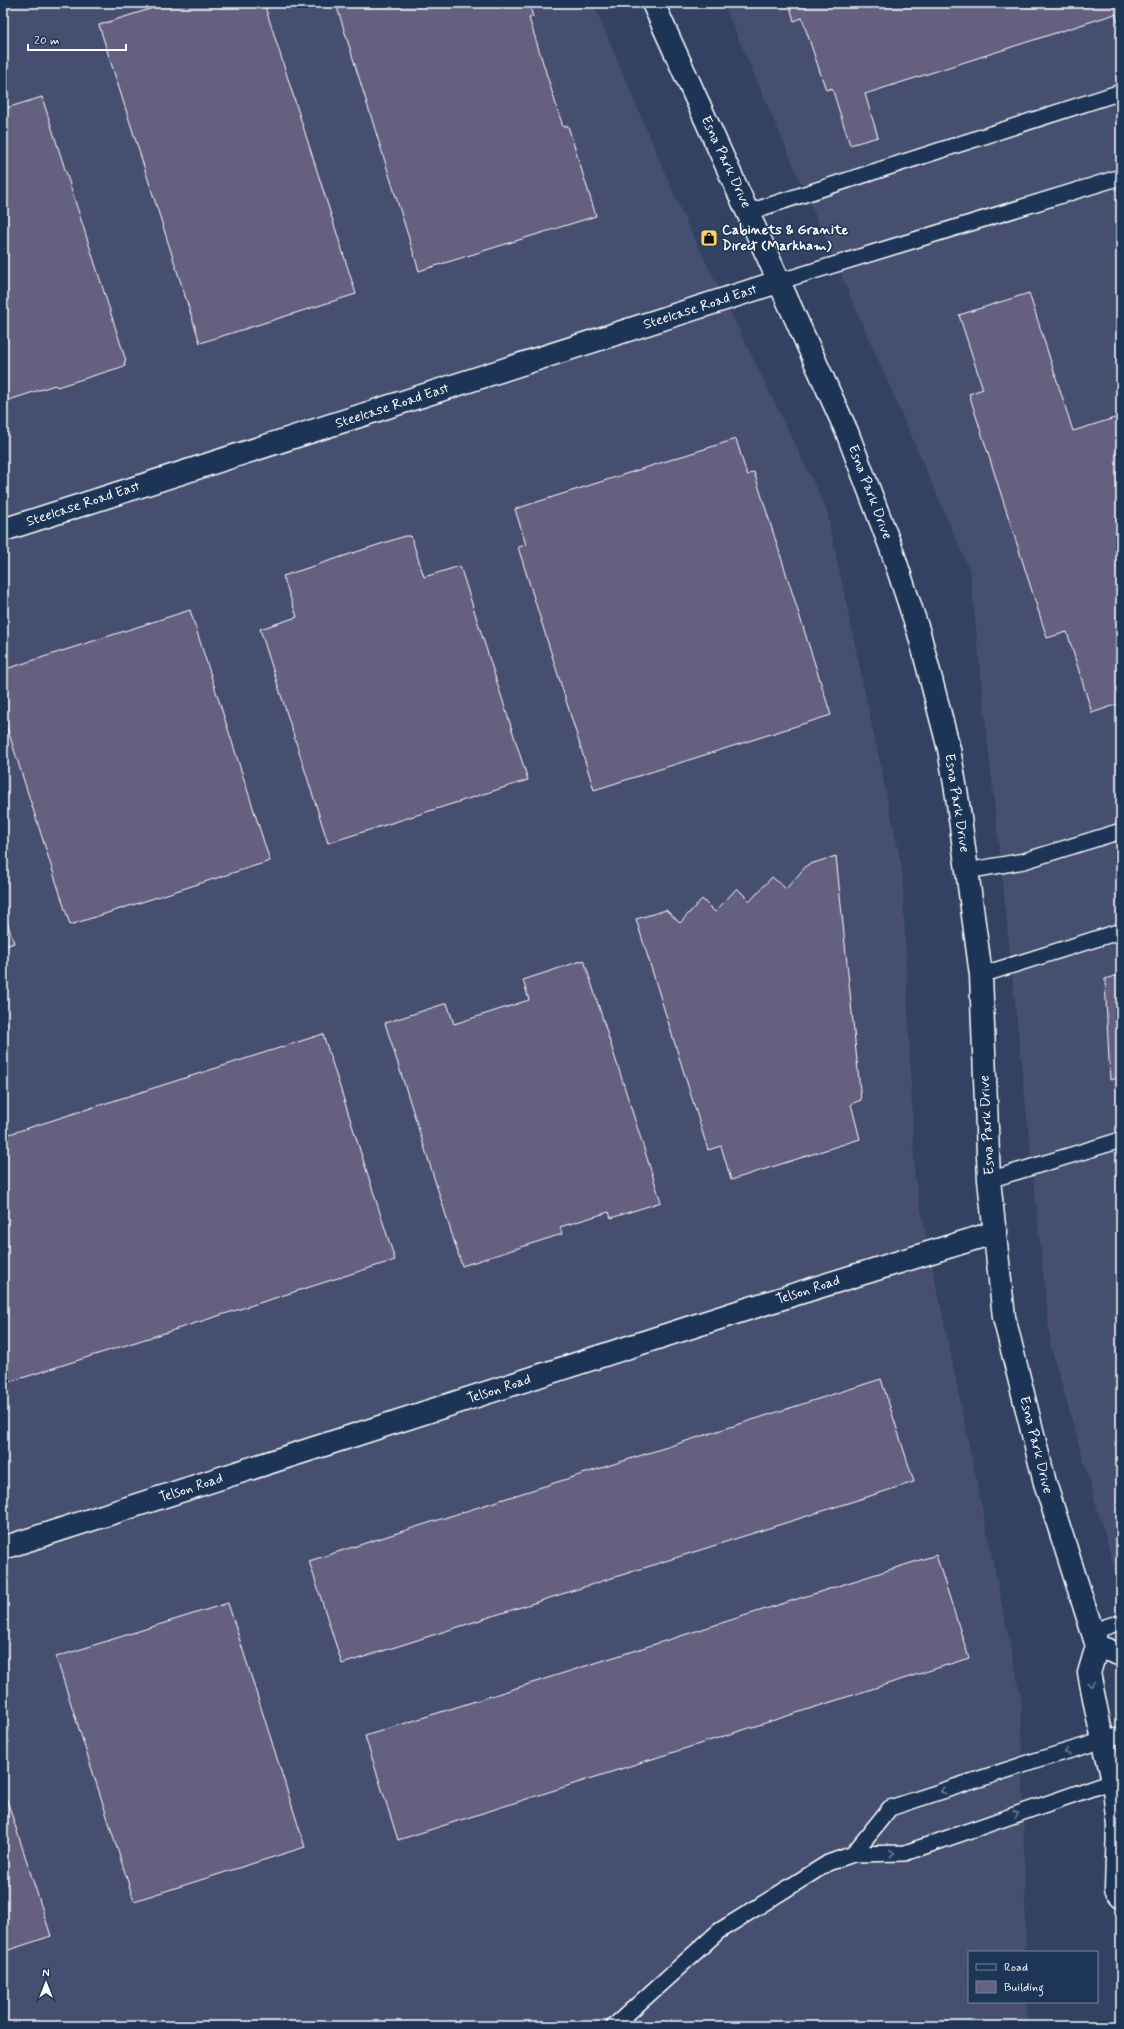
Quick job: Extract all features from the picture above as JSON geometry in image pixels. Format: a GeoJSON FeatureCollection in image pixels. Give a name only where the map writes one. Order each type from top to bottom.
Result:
{"type":"FeatureCollection","features":[{"type":"Feature","properties":{"kind":"street","name":"Esna Park Drive"},"geometry":{"type":"LineString","coordinates":[[653,3],[848,432],[891,548],[919,633],[949,749],[981,975],[989,1180],[996,1232],[1004,1317],[1045,1483],[1095,1639]]}},
{"type":"Feature","properties":{"kind":"street","name":"Steelcase Road East"},"geometry":{"type":"LineString","coordinates":[[3,530],[780,282]]}},
{"type":"Feature","properties":{"kind":"street","name":"Telson Road"},"geometry":{"type":"LineString","coordinates":[[3,1548],[787,1296],[996,1232]]}},
{"type":"Feature","properties":{"kind":"street"},"geometry":{"type":"LineString","coordinates":[[1121,1656],[1095,1639],[1089,1673],[1099,1723],[1113,1738],[1117,1779],[1118,1826],[1116,1890],[1121,1896]]}},
{"type":"Feature","properties":{"kind":"lane"},"geometry":{"type":"LineString","coordinates":[[749,212],[1121,92]]}},
{"type":"Feature","properties":{"kind":"lane"},"geometry":{"type":"LineString","coordinates":[[780,282],[1121,178]]}},
{"type":"Feature","properties":{"kind":"lane"},"geometry":{"type":"LineString","coordinates":[[967,871],[1024,861],[1121,831]]}},
{"type":"Feature","properties":{"kind":"lane"},"geometry":{"type":"LineString","coordinates":[[981,975],[1121,931]]}},
{"type":"Feature","properties":{"kind":"lane"},"geometry":{"type":"LineString","coordinates":[[989,1180],[1121,1140]]}},
{"type":"Feature","properties":{"kind":"lane"},"geometry":{"type":"LineString","coordinates":[[1095,1639],[1121,1622]]}},
{"type":"Feature","properties":{"kind":"lane"},"geometry":{"type":"LineString","coordinates":[[853,1854],[890,1808],[1038,1760],[1113,1738]]}},
{"type":"Feature","properties":{"kind":"lane"},"geometry":{"type":"LineString","coordinates":[[614,2026],[719,1931],[828,1863],[853,1854],[904,1853],[1117,1779]]}},
{"type":"Feature","properties":{"kind":"shaded area"},"geometry":{"type":"Polygon","coordinates":[[[3,3],[593,3],[681,211],[826,508],[902,868],[915,1181],[1021,1698],[1026,1951],[968,1951],[968,2003],[1027,2003],[1028,2026],[3,2026],[3,3]]]}},
{"type":"Feature","properties":{"kind":"shaded area"},"geometry":{"type":"Polygon","coordinates":[[[723,3],[1121,3],[1121,1591],[1051,1347],[970,571],[723,3]]]}},
{"type":"Feature","properties":{"kind":"building"},"geometry":{"type":"Polygon","coordinates":[[[169,3],[264,3],[356,294],[200,343],[99,25],[169,3]]]}},
{"type":"Feature","properties":{"kind":"building"},"geometry":{"type":"Polygon","coordinates":[[[350,3],[529,3],[533,17],[529,18],[563,127],[568,126],[596,216],[419,271],[337,7],[350,3]]]}},
{"type":"Feature","properties":{"kind":"building"},"geometry":{"type":"Polygon","coordinates":[[[789,3],[1121,3],[1121,31],[1115,14],[865,94],[878,137],[850,145],[832,88],[826,90],[802,18],[794,21],[789,3]]]}},
{"type":"Feature","properties":{"kind":"building"},"geometry":{"type":"Polygon","coordinates":[[[42,97],[126,361],[124,362],[125,366],[57,387],[55,385],[3,402],[3,109],[42,97]]]}},
{"type":"Feature","properties":{"kind":"building"},"geometry":{"type":"Polygon","coordinates":[[[1029,293],[1073,431],[1121,416],[1121,703],[1092,713],[1067,632],[1047,638],[969,394],[983,389],[959,315],[1029,293]]]}},
{"type":"Feature","properties":{"kind":"building"},"geometry":{"type":"Polygon","coordinates":[[[736,439],[747,475],[754,472],[831,715],[594,790],[518,547],[526,545],[515,509],[736,439]]]}},
{"type":"Feature","properties":{"kind":"building"},"geometry":{"type":"Polygon","coordinates":[[[405,536],[411,536],[424,577],[460,566],[528,780],[328,843],[260,629],[297,617],[283,576],[405,536]]]}},
{"type":"Feature","properties":{"kind":"building"},"geometry":{"type":"Polygon","coordinates":[[[190,610],[270,861],[70,925],[3,715],[3,670],[190,610]]]}},
{"type":"Feature","properties":{"kind":"building"},"geometry":{"type":"Polygon","coordinates":[[[836,856],[861,1100],[851,1104],[860,1139],[731,1180],[721,1146],[708,1150],[636,919],[666,910],[680,923],[702,899],[715,912],[737,888],[750,901],[772,877],[786,889],[807,865],[836,856]]]}},
{"type":"Feature","properties":{"kind":"building"},"geometry":{"type":"Polygon","coordinates":[[[3,910],[14,943],[3,947],[3,910]]]}},
{"type":"Feature","properties":{"kind":"building"},"geometry":{"type":"Polygon","coordinates":[[[584,960],[661,1202],[611,1218],[609,1212],[560,1227],[562,1234],[462,1266],[385,1023],[447,1003],[454,1024],[529,1000],[523,980],[584,960]]]}},
{"type":"Feature","properties":{"kind":"building"},"geometry":{"type":"Polygon","coordinates":[[[1121,974],[1121,1077],[1110,1080],[1105,979],[1121,974]]]}},
{"type":"Feature","properties":{"kind":"building"},"geometry":{"type":"Polygon","coordinates":[[[323,1034],[395,1260],[3,1384],[3,1136],[323,1034]]]}},
{"type":"Feature","properties":{"kind":"building"},"geometry":{"type":"Polygon","coordinates":[[[881,1379],[914,1482],[342,1664],[309,1561],[881,1379]]]}},
{"type":"Feature","properties":{"kind":"building"},"geometry":{"type":"Polygon","coordinates":[[[936,1555],[969,1658],[398,1840],[365,1736],[936,1555]]]}},
{"type":"Feature","properties":{"kind":"building"},"geometry":{"type":"Polygon","coordinates":[[[228,1603],[305,1847],[134,1901],[56,1657],[228,1603]]]}},
{"type":"Feature","properties":{"kind":"building"},"geometry":{"type":"Polygon","coordinates":[[[3,1788],[51,1936],[3,1952],[3,1788]]]}},
{"type":"Feature","properties":{"kind":"place","name":"Cabinets & Granite Direct (Markham)"},"geometry":{"type":"Point","coordinates":[709,238]}}]}
